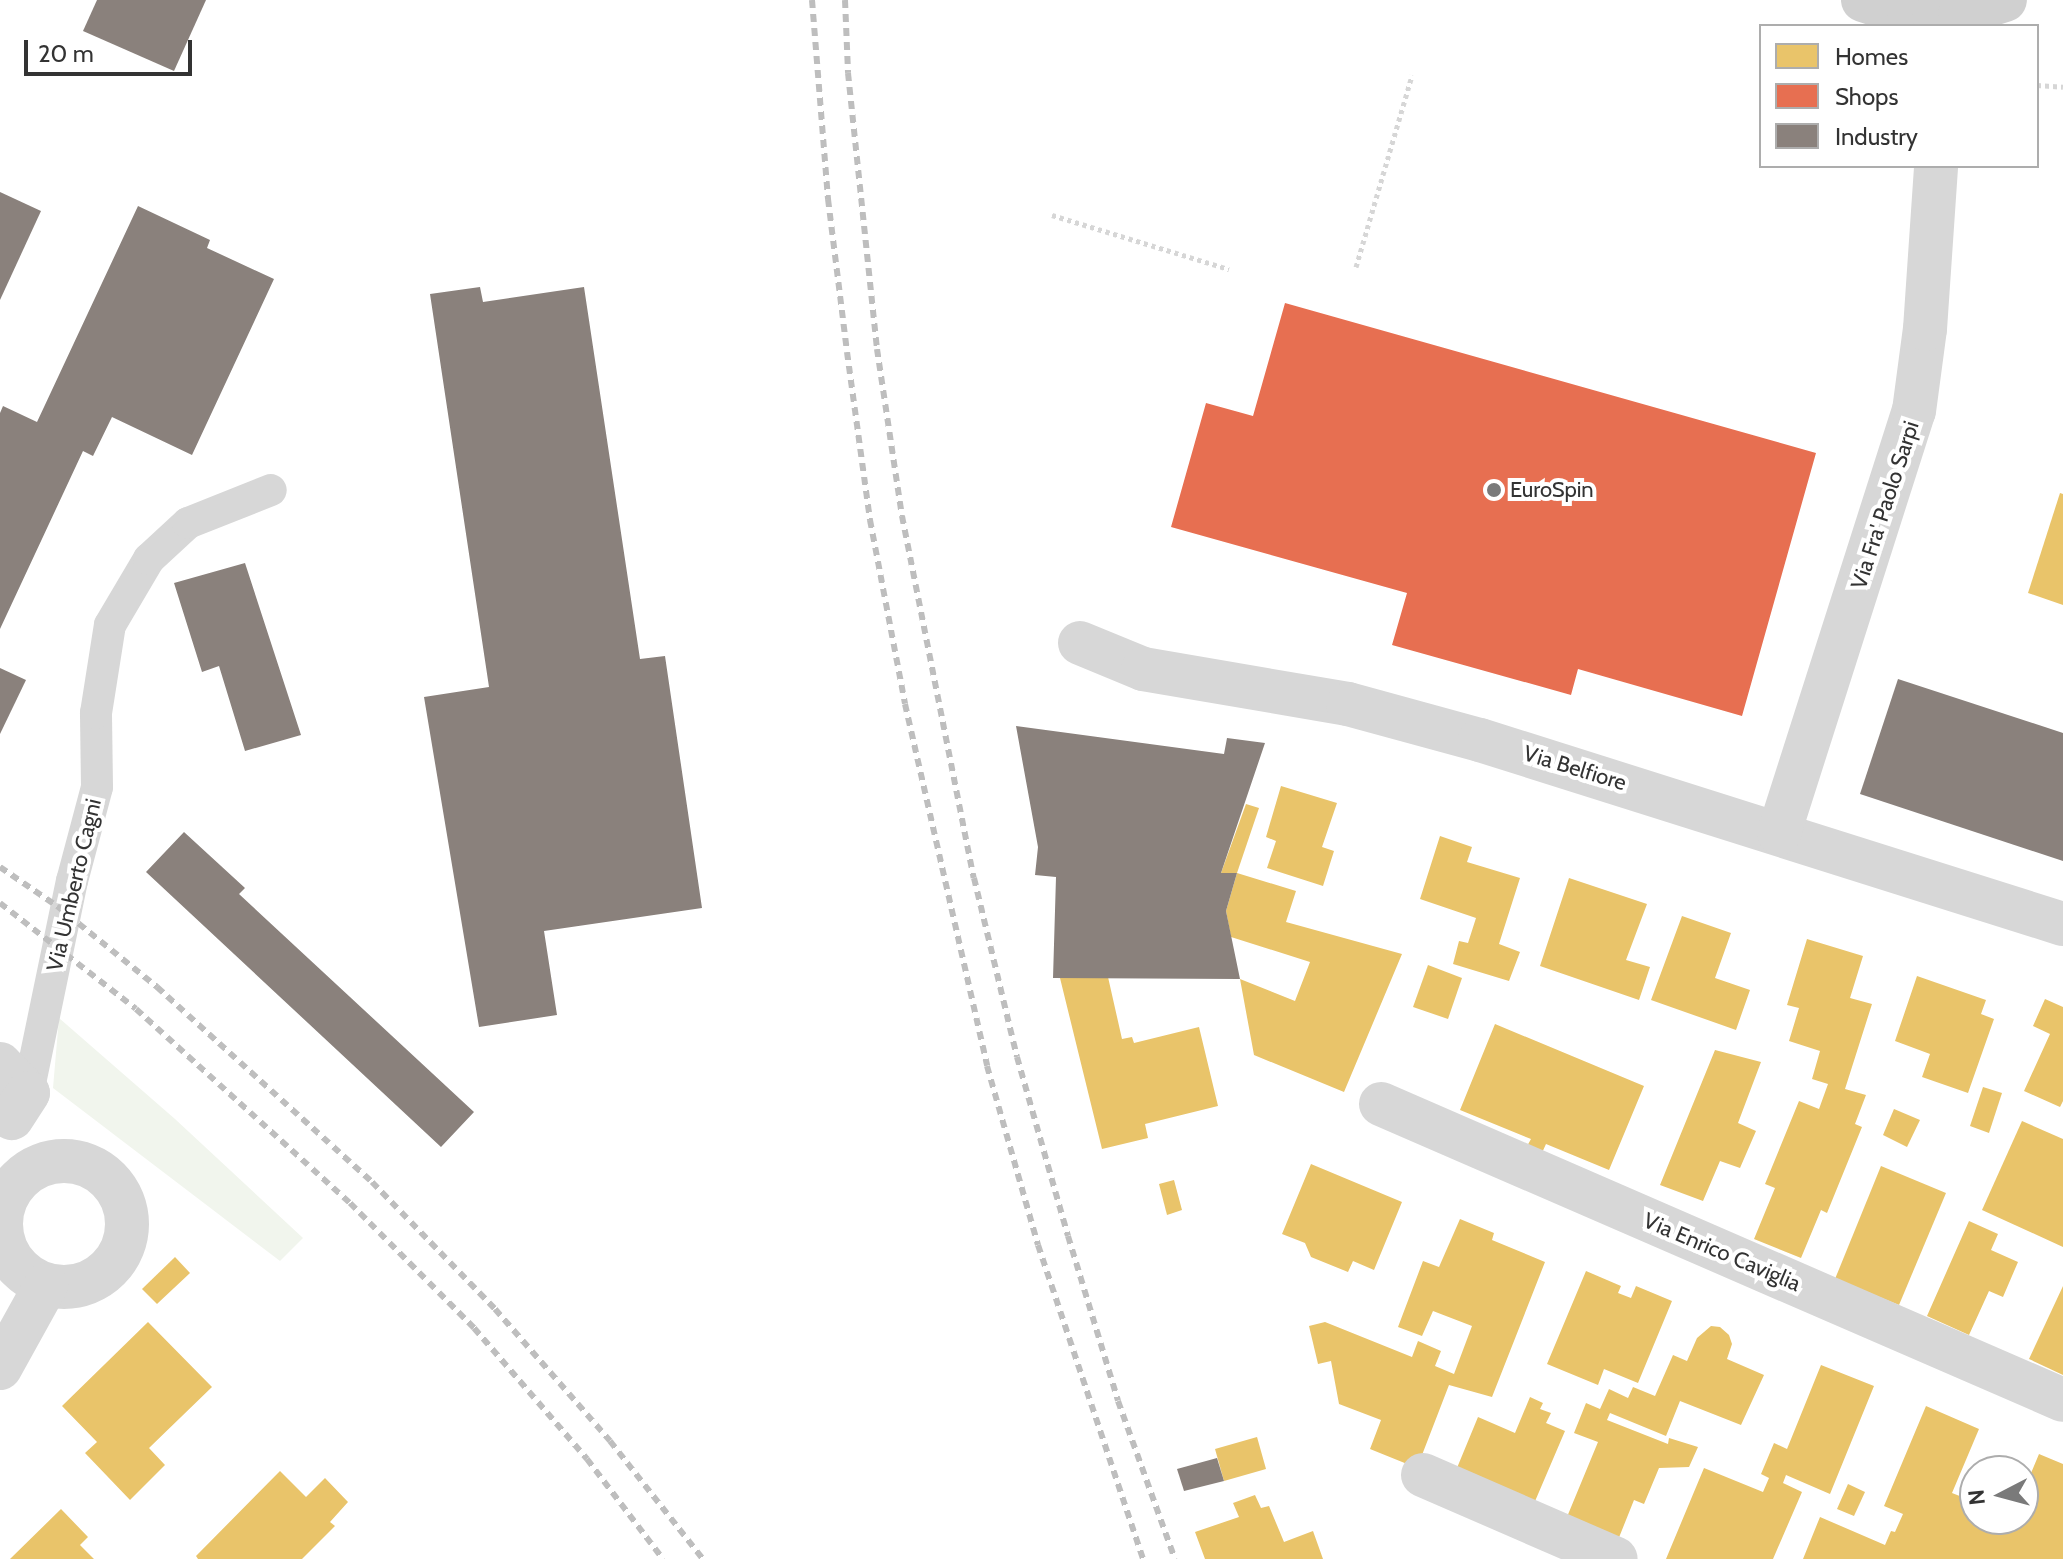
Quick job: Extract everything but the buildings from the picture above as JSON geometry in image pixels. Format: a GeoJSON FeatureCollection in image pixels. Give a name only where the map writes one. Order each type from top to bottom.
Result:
{"type":"FeatureCollection","features":[{"type":"Feature","properties":{"kind":"main road"},"geometry":{"type":"LineString","coordinates":[[1878,10],[1934,16],[1995,8]]}},
{"type":"Feature","properties":{"kind":"street","name":"Via Fra' Paolo Sarpi"},"geometry":{"type":"LineString","coordinates":[[1779,833],[1916,403],[1936,168]]}},
{"type":"Feature","properties":{"kind":"street","name":"Via Belfiore"},"geometry":{"type":"LineString","coordinates":[[1080,643],[1143,669],[1348,704],[1480,740],[2063,924]]}},
{"type":"Feature","properties":{"kind":"street"},"geometry":{"type":"LineString","coordinates":[[10,1097],[37,1165]]}},
{"type":"Feature","properties":{"kind":"street","name":"Via Enrico Caviglia"},"geometry":{"type":"LineString","coordinates":[[1381,1104],[2063,1400]]}},
{"type":"Feature","properties":{"kind":"street"},"geometry":{"type":"LineString","coordinates":[[66,1160],[88,1165],[106,1177],[120,1194],[127,1215],[126,1237],[118,1257],[103,1274],[83,1284],[46,1285],[22,1271],[8,1254],[1,1233],[1,1211],[10,1190],[37,1165],[66,1160]]}},
{"type":"Feature","properties":{"kind":"street"},"geometry":{"type":"LineString","coordinates":[[0,1368],[46,1285]]}},
{"type":"Feature","properties":{"kind":"street"},"geometry":{"type":"LineString","coordinates":[[1423,1475],[1616,1559]]}},
{"type":"Feature","properties":{"kind":"lane","name":"Via Umberto Cagni"},"geometry":{"type":"LineString","coordinates":[[10,1097],[97,787],[96,713],[110,625],[149,559],[188,523],[271,490]]}},
{"type":"Feature","properties":{"kind":"path"},"geometry":{"type":"LineString","coordinates":[[1356,267],[1412,75]]}},
{"type":"Feature","properties":{"kind":"path"},"geometry":{"type":"LineString","coordinates":[[2039,85],[2063,87]]}},
{"type":"Feature","properties":{"kind":"path"},"geometry":{"type":"LineString","coordinates":[[1052,215],[1229,269]]}},
{"type":"Feature","properties":{"kind":"shaded area"},"geometry":{"type":"Polygon","coordinates":[[[59,1018],[175,1119],[303,1238],[280,1261],[53,1088],[59,1018]]]}},
{"type":"Feature","properties":{"kind":"railway"},"geometry":{"type":"LineString","coordinates":[[812,0],[828,199],[847,352],[870,520],[905,704],[987,1066],[1038,1245],[1143,1559]]}},
{"type":"Feature","properties":{"kind":"railway"},"geometry":{"type":"LineString","coordinates":[[845,0],[848,73],[877,349],[902,516],[974,878],[1017,1057],[1068,1236],[1118,1401],[1175,1559]]}},
{"type":"Feature","properties":{"kind":"railway"},"geometry":{"type":"LineString","coordinates":[[0,867],[57,906],[157,987],[372,1182],[495,1309],[610,1441],[703,1559]]}},
{"type":"Feature","properties":{"kind":"railway"},"geometry":{"type":"LineString","coordinates":[[0,903],[136,1009],[350,1203],[474,1328],[587,1459],[663,1559]]}},
{"type":"Feature","properties":{"kind":"place","name":"EuroSpin"},"geometry":{"type":"Point","coordinates":[1494,490]}}]}
